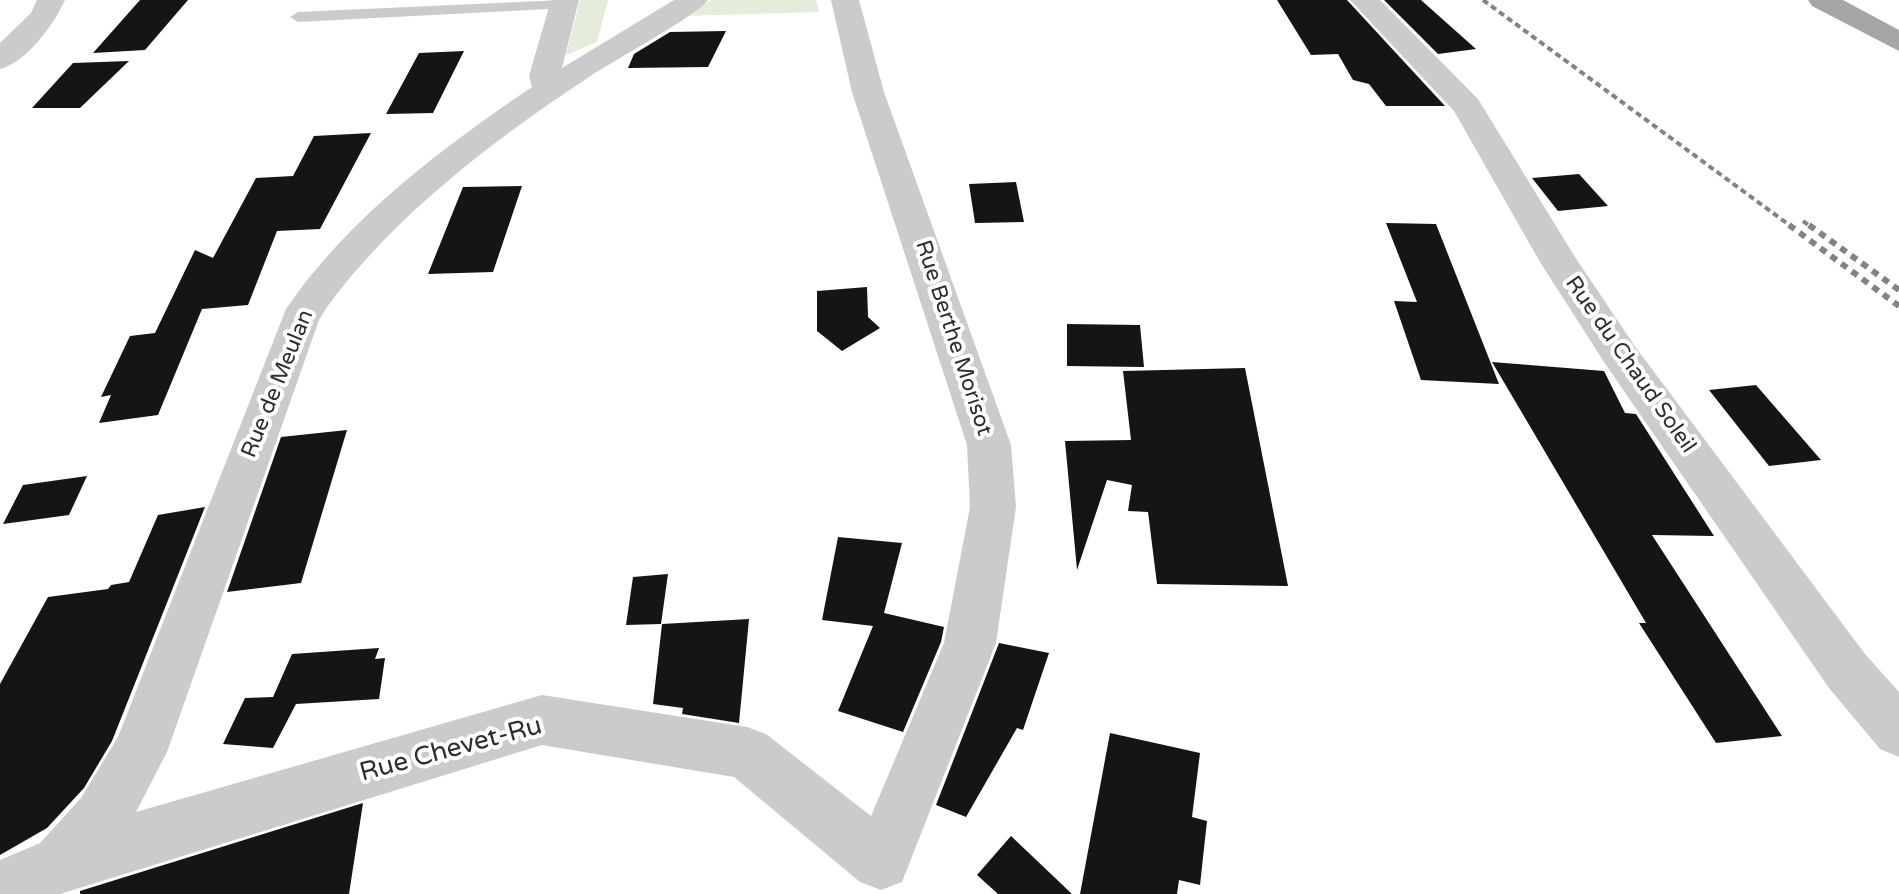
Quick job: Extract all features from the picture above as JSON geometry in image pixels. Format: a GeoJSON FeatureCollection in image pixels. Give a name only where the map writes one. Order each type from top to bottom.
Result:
{"type":"FeatureCollection","features":[{"type":"Feature","properties":{"kind":"main road"},"geometry":{"type":"LineString","coordinates":[[1822,0],[1899,42]]}},
{"type":"Feature","properties":{"kind":"street"},"geometry":{"type":"LineString","coordinates":[[0,60],[43,17],[51,0]]}},
{"type":"Feature","properties":{"kind":"street","name":"Rue de Meulan"},"geometry":{"type":"LineString","coordinates":[[59,864],[101,818],[140,752],[300,319],[315,294],[375,225],[507,116],[555,72],[694,0]]}},
{"type":"Feature","properties":{"kind":"street","name":"Rue Berthe Morisot"},"geometry":{"type":"LineString","coordinates":[[845,0],[868,92],[989,445],[993,507],[970,643],[881,861]]}},
{"type":"Feature","properties":{"kind":"street","name":"Rue du Chaud Soleil"},"geometry":{"type":"LineString","coordinates":[[1364,0],[1467,106],[1559,262],[1620,355],[1847,671],[1899,731]]}},
{"type":"Feature","properties":{"kind":"street"},"geometry":{"type":"LineString","coordinates":[[555,72],[564,2]]}},
{"type":"Feature","properties":{"kind":"street","name":"Rue Chevet-Ru"},"geometry":{"type":"LineString","coordinates":[[0,891],[59,864],[542,720],[747,753],[881,861]]}},
{"type":"Feature","properties":{"kind":"lane"},"geometry":{"type":"LineString","coordinates":[[298,17],[564,2]]}},
{"type":"Feature","properties":{"kind":"green space"},"geometry":{"type":"Polygon","coordinates":[[[580,0],[608,0],[597,42],[566,55],[580,0]]]}},
{"type":"Feature","properties":{"kind":"green space"},"geometry":{"type":"Polygon","coordinates":[[[712,0],[816,0],[819,12],[680,16],[712,0]]]}},
{"type":"Feature","properties":{"kind":"building"},"geometry":{"type":"Polygon","coordinates":[[[140,0],[188,0],[145,50],[93,53],[140,0]]]}},
{"type":"Feature","properties":{"kind":"building"},"geometry":{"type":"Polygon","coordinates":[[[1277,0],[1347,0],[1445,106],[1386,106],[1369,84],[1353,80],[1338,54],[1311,55],[1277,0]]]}},
{"type":"Feature","properties":{"kind":"building"},"geometry":{"type":"Polygon","coordinates":[[[1384,0],[1421,0],[1476,49],[1438,54],[1384,0]]]}},
{"type":"Feature","properties":{"kind":"building"},"geometry":{"type":"Polygon","coordinates":[[[726,31],[708,67],[628,68],[634,54],[670,32],[726,31]]]}},
{"type":"Feature","properties":{"kind":"building"},"geometry":{"type":"Polygon","coordinates":[[[464,51],[433,113],[386,114],[419,53],[464,51]]]}},
{"type":"Feature","properties":{"kind":"building"},"geometry":{"type":"Polygon","coordinates":[[[129,61],[80,108],[32,108],[73,63],[129,61]]]}},
{"type":"Feature","properties":{"kind":"building"},"geometry":{"type":"Polygon","coordinates":[[[371,133],[320,229],[277,231],[248,305],[202,309],[158,415],[99,423],[111,395],[101,397],[130,336],[155,333],[195,250],[213,258],[256,178],[293,176],[314,136],[371,133]]]}},
{"type":"Feature","properties":{"kind":"building"},"geometry":{"type":"Polygon","coordinates":[[[1579,174],[1608,206],[1558,211],[1532,178],[1579,174]]]}},
{"type":"Feature","properties":{"kind":"building"},"geometry":{"type":"Polygon","coordinates":[[[1016,182],[1024,222],[975,223],[969,184],[1016,182]]]}},
{"type":"Feature","properties":{"kind":"building"},"geometry":{"type":"Polygon","coordinates":[[[522,186],[493,272],[428,274],[463,187],[522,186]]]}},
{"type":"Feature","properties":{"kind":"building"},"geometry":{"type":"Polygon","coordinates":[[[1386,223],[1436,224],[1499,384],[1421,380],[1394,301],[1417,302],[1386,223]]]}},
{"type":"Feature","properties":{"kind":"building"},"geometry":{"type":"Polygon","coordinates":[[[867,287],[868,317],[880,328],[842,351],[817,331],[817,291],[867,287]]]}},
{"type":"Feature","properties":{"kind":"building"},"geometry":{"type":"Polygon","coordinates":[[[1067,324],[1140,325],[1144,367],[1067,366],[1067,324]]]}},
{"type":"Feature","properties":{"kind":"building"},"geometry":{"type":"Polygon","coordinates":[[[1492,362],[1604,371],[1625,413],[1636,414],[1714,536],[1652,535],[1782,736],[1716,743],[1639,623],[1646,623],[1492,362]]]}},
{"type":"Feature","properties":{"kind":"building"},"geometry":{"type":"Polygon","coordinates":[[[1245,368],[1288,586],[1157,584],[1148,512],[1128,511],[1132,485],[1107,480],[1077,570],[1065,441],[1131,440],[1123,371],[1245,368]]]}},
{"type":"Feature","properties":{"kind":"building"},"geometry":{"type":"Polygon","coordinates":[[[1756,385],[1821,460],[1769,466],[1709,390],[1756,385]]]}},
{"type":"Feature","properties":{"kind":"building"},"geometry":{"type":"Polygon","coordinates":[[[347,430],[301,583],[227,592],[281,437],[347,430]]]}},
{"type":"Feature","properties":{"kind":"building"},"geometry":{"type":"Polygon","coordinates":[[[87,476],[69,515],[3,524],[23,485],[87,476]]]}},
{"type":"Feature","properties":{"kind":"building"},"geometry":{"type":"Polygon","coordinates":[[[205,507],[112,741],[84,788],[47,828],[0,855],[0,684],[48,597],[108,589],[111,585],[129,582],[158,515],[205,507]]]}},
{"type":"Feature","properties":{"kind":"building"},"geometry":{"type":"Polygon","coordinates":[[[838,537],[902,543],[884,613],[944,627],[941,642],[903,732],[838,711],[873,626],[822,620],[838,537]]]}},
{"type":"Feature","properties":{"kind":"building"},"geometry":{"type":"Polygon","coordinates":[[[668,574],[661,624],[626,625],[633,577],[668,574]]]}},
{"type":"Feature","properties":{"kind":"building"},"geometry":{"type":"Polygon","coordinates":[[[749,619],[739,723],[682,714],[683,708],[653,704],[662,624],[749,619]]]}},
{"type":"Feature","properties":{"kind":"building"},"geometry":{"type":"Polygon","coordinates":[[[999,643],[1049,653],[1023,730],[1017,728],[966,817],[936,805],[999,643]]]}},
{"type":"Feature","properties":{"kind":"building"},"geometry":{"type":"Polygon","coordinates":[[[379,648],[375,659],[385,658],[379,699],[296,704],[273,748],[223,744],[245,698],[273,697],[292,654],[379,648]]]}},
{"type":"Feature","properties":{"kind":"building"},"geometry":{"type":"Polygon","coordinates":[[[1110,733],[1200,753],[1192,817],[1207,821],[1200,885],[1179,880],[1177,894],[1080,894],[1110,733]]]}},
{"type":"Feature","properties":{"kind":"building"},"geometry":{"type":"Polygon","coordinates":[[[363,803],[349,894],[80,894],[80,891],[363,803]]]}},
{"type":"Feature","properties":{"kind":"building"},"geometry":{"type":"Polygon","coordinates":[[[1011,836],[1072,894],[998,894],[977,875],[1011,836]]]}},
{"type":"Feature","properties":{"kind":"railway"},"geometry":{"type":"LineString","coordinates":[[1483,0],[1792,227]]}},
{"type":"Feature","properties":{"kind":"railway"},"geometry":{"type":"LineString","coordinates":[[1803,221],[1811,227]]}},
{"type":"Feature","properties":{"kind":"railway"},"geometry":{"type":"LineString","coordinates":[[1789,225],[1899,306]]}},
{"type":"Feature","properties":{"kind":"railway"},"geometry":{"type":"LineString","coordinates":[[1809,225],[1899,290]]}}]}
